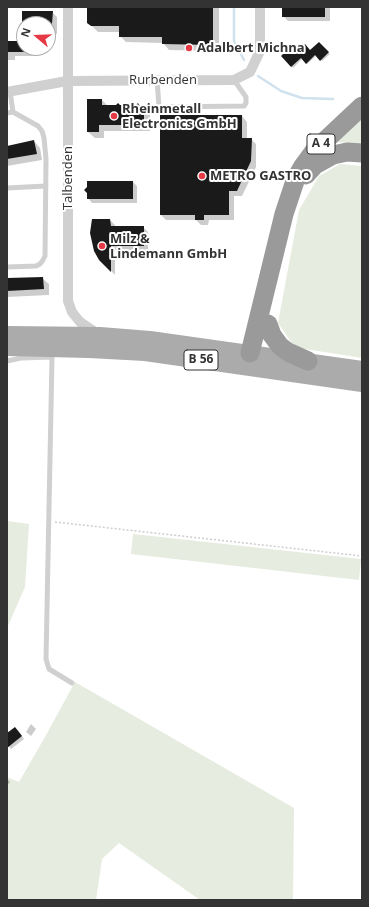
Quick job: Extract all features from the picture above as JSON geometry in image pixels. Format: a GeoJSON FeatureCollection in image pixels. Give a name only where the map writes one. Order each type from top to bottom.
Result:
{"type":"FeatureCollection","features":[{"type":"Feature","properties":{"kind":"highway","name":"A 4"},"geometry":{"type":"LineString","coordinates":[[256,359],[284,214],[291,191],[299,172],[308,158],[332,133],[362,106]]}},
{"type":"Feature","properties":{"kind":"highway"},"geometry":{"type":"LineString","coordinates":[[256,359],[268,324],[290,213],[303,179],[315,165],[333,155],[347,152],[362,153]]}},
{"type":"Feature","properties":{"kind":"highway"},"geometry":{"type":"LineString","coordinates":[[268,324],[272,335],[280,346],[288,352],[308,361]]}},
{"type":"Feature","properties":{"kind":"main road","name":"B 56"},"geometry":{"type":"LineString","coordinates":[[7,334],[100,335],[150,339],[256,359],[362,384]]}},
{"type":"Feature","properties":{"kind":"main road","name":"B 56"},"geometry":{"type":"LineString","coordinates":[[7,348],[89,350],[308,361],[362,369]]}},
{"type":"Feature","properties":{"kind":"street","name":"Talbenden"},"geometry":{"type":"LineString","coordinates":[[68,7],[68,301],[72,312],[80,322],[100,335]]}},
{"type":"Feature","properties":{"kind":"street"},"geometry":{"type":"LineString","coordinates":[[234,80],[250,72],[260,51],[260,7]]}},
{"type":"Feature","properties":{"kind":"street","name":"Rurbenden"},"geometry":{"type":"LineString","coordinates":[[8,91],[68,81],[234,80]]}},
{"type":"Feature","properties":{"kind":"lane"},"geometry":{"type":"LineString","coordinates":[[157,80],[159,106],[161,107],[244,106],[246,103],[246,97],[234,80]]}},
{"type":"Feature","properties":{"kind":"lane"},"geometry":{"type":"LineString","coordinates":[[7,267],[36,266],[40,264],[45,256],[46,186],[46,159],[42,131],[38,126],[10,112],[8,91]]}},
{"type":"Feature","properties":{"kind":"lane"},"geometry":{"type":"LineString","coordinates":[[7,188],[46,186]]}},
{"type":"Feature","properties":{"kind":"lane"},"geometry":{"type":"LineString","coordinates":[[7,361],[21,358],[52,358],[50,521],[46,658],[49,669],[72,683]]}},
{"type":"Feature","properties":{"kind":"path"},"geometry":{"type":"LineString","coordinates":[[50,521],[362,556]]}},
{"type":"Feature","properties":{"kind":"shaded area"},"geometry":{"type":"Polygon","coordinates":[[[362,117],[362,144],[335,142],[362,117]]]}},
{"type":"Feature","properties":{"kind":"shaded area"},"geometry":{"type":"Polygon","coordinates":[[[340,164],[362,166],[362,358],[299,348],[292,343],[278,323],[299,210],[319,176],[340,164]]]}},
{"type":"Feature","properties":{"kind":"shaded area"},"geometry":{"type":"Polygon","coordinates":[[[7,521],[29,524],[25,587],[7,628],[7,521]]]}},
{"type":"Feature","properties":{"kind":"shaded area"},"geometry":{"type":"Polygon","coordinates":[[[133,534],[361,559],[359,580],[131,554],[133,534]]]}},
{"type":"Feature","properties":{"kind":"shaded area"},"geometry":{"type":"Polygon","coordinates":[[[75,682],[294,808],[293,900],[200,900],[119,843],[102,859],[96,900],[7,900],[7,777],[19,782],[75,682]]]}},
{"type":"Feature","properties":{"kind":"building"},"geometry":{"type":"Polygon","coordinates":[[[87,7],[213,7],[213,45],[162,44],[162,37],[119,37],[119,26],[91,26],[87,23],[87,7]]]}},
{"type":"Feature","properties":{"kind":"building"},"geometry":{"type":"Polygon","coordinates":[[[282,7],[325,7],[325,17],[282,17],[282,7]]]}},
{"type":"Feature","properties":{"kind":"building"},"geometry":{"type":"Polygon","coordinates":[[[22,11],[53,11],[53,16],[22,16],[22,11]]]}},
{"type":"Feature","properties":{"kind":"building"},"geometry":{"type":"Polygon","coordinates":[[[7,41],[16,41],[16,52],[7,52],[7,41]]]}},
{"type":"Feature","properties":{"kind":"building"},"geometry":{"type":"Polygon","coordinates":[[[319,42],[329,52],[320,61],[315,55],[306,64],[301,58],[291,67],[281,56],[290,47],[295,53],[305,44],[310,50],[319,42]]]}},
{"type":"Feature","properties":{"kind":"building","name":"Rheinmetall Electronics GmbH"},"geometry":{"type":"Polygon","coordinates":[[[87,99],[102,99],[102,105],[116,105],[118,103],[120,105],[136,105],[138,103],[139,105],[144,105],[144,125],[99,125],[99,132],[87,132],[87,99]]]}},
{"type":"Feature","properties":{"kind":"building","name":"METRO GASTRO"},"geometry":{"type":"Polygon","coordinates":[[[160,115],[242,115],[242,138],[252,138],[251,161],[237,191],[229,191],[229,215],[204,215],[204,220],[195,220],[195,215],[160,215],[160,115]]]}},
{"type":"Feature","properties":{"kind":"building"},"geometry":{"type":"Polygon","coordinates":[[[34,140],[37,154],[7,159],[7,146],[34,140]]]}},
{"type":"Feature","properties":{"kind":"building"},"geometry":{"type":"Polygon","coordinates":[[[87,181],[133,181],[133,199],[87,199],[87,193],[84,190],[87,187],[87,181]]]}},
{"type":"Feature","properties":{"kind":"building"},"geometry":{"type":"Polygon","coordinates":[[[92,219],[110,219],[111,226],[144,226],[144,246],[111,246],[111,272],[99,260],[94,251],[90,233],[92,219]]]}},
{"type":"Feature","properties":{"kind":"building"},"geometry":{"type":"Polygon","coordinates":[[[43,277],[44,289],[7,291],[7,278],[43,277]]]}},
{"type":"Feature","properties":{"kind":"building"},"geometry":{"type":"Polygon","coordinates":[[[15,727],[22,736],[7,748],[7,733],[15,727]]]}},
{"type":"Feature","properties":{"kind":"waterway"},"geometry":{"type":"LineString","coordinates":[[234,7],[234,41],[244,60]]}},
{"type":"Feature","properties":{"kind":"waterway"},"geometry":{"type":"LineString","coordinates":[[258,76],[281,91],[302,98],[333,99]]}},
{"type":"Feature","properties":{"kind":"place","name":"Adalbert Michna"},"geometry":{"type":"Point","coordinates":[189,48]}},
{"type":"Feature","properties":{"kind":"place","name":"Rheinmetall Electronics GmbH"},"geometry":{"type":"Point","coordinates":[114,116]}},
{"type":"Feature","properties":{"kind":"place","name":"METRO GASTRO"},"geometry":{"type":"Point","coordinates":[202,176]}},
{"type":"Feature","properties":{"kind":"place","name":"Milz & Lindemann GmbH"},"geometry":{"type":"Point","coordinates":[102,246]}}]}
